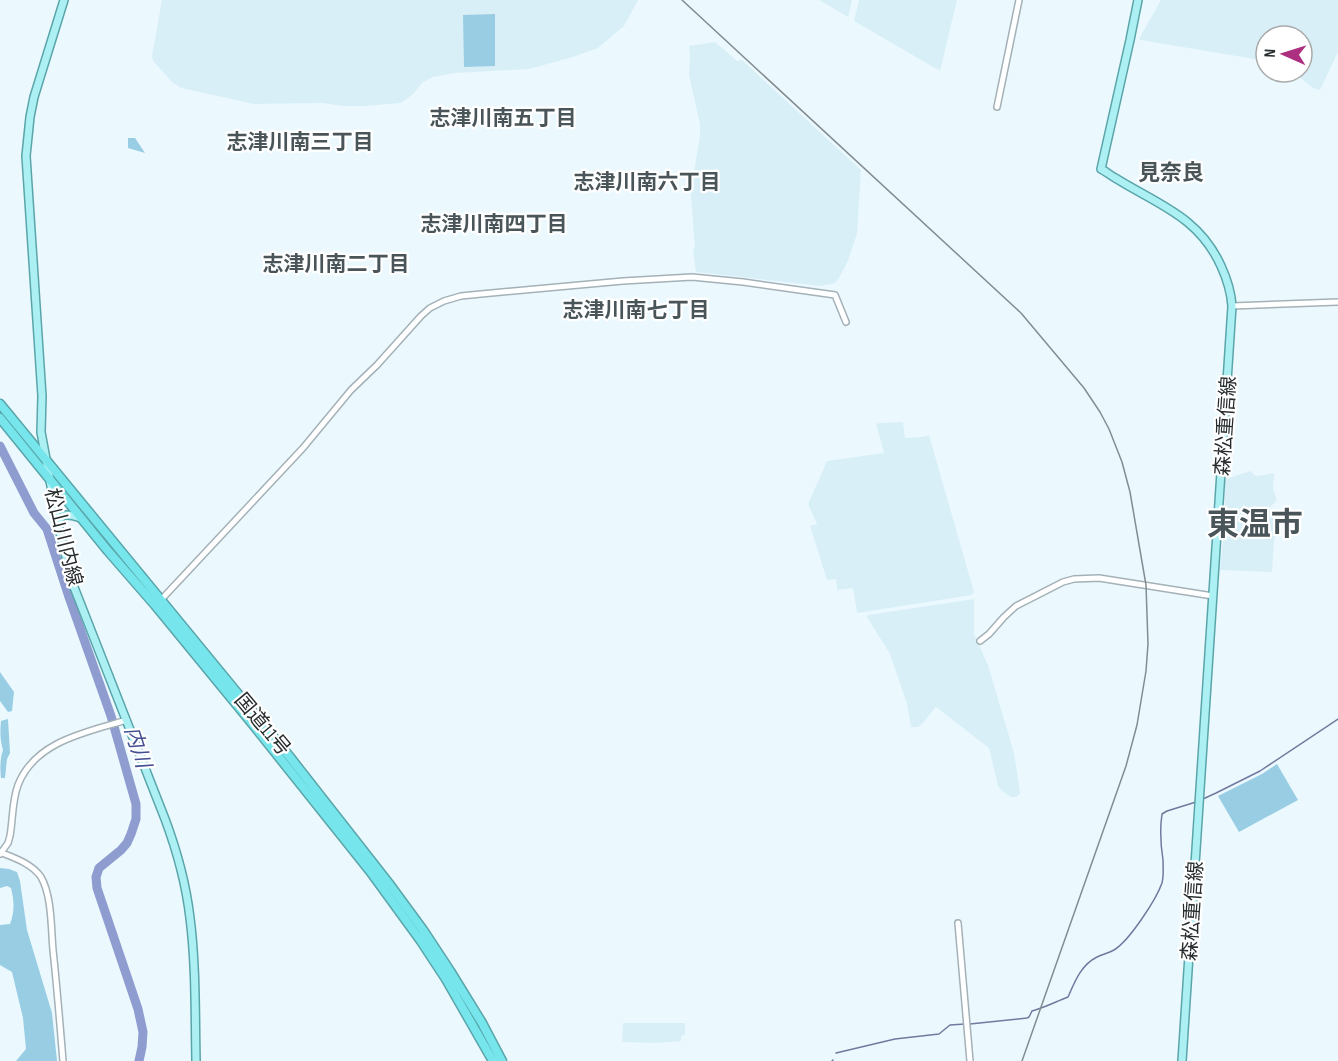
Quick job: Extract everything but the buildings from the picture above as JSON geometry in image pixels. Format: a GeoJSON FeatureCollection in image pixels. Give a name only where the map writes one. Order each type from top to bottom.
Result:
{"type":"FeatureCollection","features":[{"type":"Feature","properties":{"kind":"highway","name":"国道11号"},"geometry":{"type":"LineString","coordinates":[[0,404],[396,904],[446,979],[493,1061]]}},
{"type":"Feature","properties":{"kind":"highway","name":"国道11号"},"geometry":{"type":"LineString","coordinates":[[0,418],[108,551],[158,603],[289,756],[390,885],[429,938],[482,1023],[502,1061]]}},
{"type":"Feature","properties":{"kind":"main road","name":"松山川内線"},"geometry":{"type":"LineString","coordinates":[[64,0],[34,97],[26,156],[42,396],[41,432],[58,524],[72,582],[175,845],[193,939],[196,1061]]}},
{"type":"Feature","properties":{"kind":"main road","name":"森松重信線"},"geometry":{"type":"LineString","coordinates":[[1138,0],[1101,169],[1170,209],[1197,230],[1208,242],[1216,256],[1229,286],[1232,306],[1182,1061]]}},
{"type":"Feature","properties":{"kind":"main road"},"geometry":{"type":"LineString","coordinates":[[22,433],[34,437],[41,432]]}},
{"type":"Feature","properties":{"kind":"main road"},"geometry":{"type":"LineString","coordinates":[[58,524],[65,514],[81,518]]}},
{"type":"Feature","properties":{"kind":"street"},"geometry":{"type":"LineString","coordinates":[[997,107],[1018,0]]}},
{"type":"Feature","properties":{"kind":"street"},"geometry":{"type":"LineString","coordinates":[[158,603],[303,448],[351,390],[377,365],[412,325],[430,308],[444,301],[460,296],[692,277],[835,294],[846,322]]}},
{"type":"Feature","properties":{"kind":"street"},"geometry":{"type":"LineString","coordinates":[[1232,306],[1338,302]]}},
{"type":"Feature","properties":{"kind":"street"},"geometry":{"type":"LineString","coordinates":[[980,641],[1016,606],[1063,582],[1074,579],[1099,578],[1213,596]]}},
{"type":"Feature","properties":{"kind":"street"},"geometry":{"type":"LineString","coordinates":[[63,1061],[46,889],[34,869],[21,861],[1,854],[10,836],[17,786],[34,760],[55,745],[82,732],[127,720]]}},
{"type":"Feature","properties":{"kind":"street"},"geometry":{"type":"LineString","coordinates":[[958,923],[970,1061]]}},
{"type":"Feature","properties":{"kind":"shaded area"},"geometry":{"type":"Polygon","coordinates":[[[162,0],[638,0],[624,26],[598,48],[573,57],[529,69],[455,73],[433,77],[423,82],[401,103],[343,106],[323,103],[254,104],[181,88],[172,82],[153,61],[162,0]]]}},
{"type":"Feature","properties":{"kind":"shaded area"},"geometry":{"type":"Polygon","coordinates":[[[819,0],[852,0],[848,17],[819,0]]]}},
{"type":"Feature","properties":{"kind":"shaded area"},"geometry":{"type":"Polygon","coordinates":[[[859,0],[957,0],[940,71],[854,21],[859,0]]]}},
{"type":"Feature","properties":{"kind":"shaded area"},"geometry":{"type":"Polygon","coordinates":[[[1161,0],[1338,0],[1338,52],[1320,90],[1308,84],[1314,84],[1314,24],[1254,24],[1254,59],[1139,39],[1161,0]]]}},
{"type":"Feature","properties":{"kind":"shaded area"},"geometry":{"type":"Polygon","coordinates":[[[495,14],[495,66],[464,67],[463,15],[495,14]]]}},
{"type":"Feature","properties":{"kind":"shaded area"},"geometry":{"type":"Polygon","coordinates":[[[715,42],[737,61],[742,60],[861,170],[857,234],[848,261],[835,283],[821,286],[696,272],[691,197],[700,124],[689,75],[689,46],[715,42]]]}},
{"type":"Feature","properties":{"kind":"shaded area"},"geometry":{"type":"Polygon","coordinates":[[[128,138],[135,138],[145,153],[128,148],[128,138]]]}},
{"type":"Feature","properties":{"kind":"shaded area"},"geometry":{"type":"Polygon","coordinates":[[[903,422],[905,438],[929,435],[974,592],[972,595],[857,613],[853,588],[837,590],[836,579],[827,580],[810,526],[817,524],[808,504],[827,461],[884,453],[876,424],[903,422]]]}},
{"type":"Feature","properties":{"kind":"shaded area"},"geometry":{"type":"Polygon","coordinates":[[[1251,471],[1255,476],[1274,473],[1273,488],[1277,500],[1267,510],[1280,512],[1274,541],[1272,572],[1220,570],[1225,479],[1251,471]]]}},
{"type":"Feature","properties":{"kind":"shaded area"},"geometry":{"type":"Polygon","coordinates":[[[974,599],[974,634],[988,665],[1014,753],[1020,791],[1020,794],[1015,797],[1011,797],[998,786],[989,748],[936,707],[922,724],[918,727],[911,727],[907,704],[890,654],[867,617],[868,615],[974,599]]]}},
{"type":"Feature","properties":{"kind":"shaded area"},"geometry":{"type":"Polygon","coordinates":[[[0,672],[14,692],[12,711],[8,712],[0,701],[0,672]]]}},
{"type":"Feature","properties":{"kind":"shaded area"},"geometry":{"type":"Polygon","coordinates":[[[8,719],[10,753],[5,778],[1,778],[0,764],[3,750],[0,736],[1,721],[8,719]]]}},
{"type":"Feature","properties":{"kind":"shaded area"},"geometry":{"type":"Polygon","coordinates":[[[1277,764],[1298,800],[1239,832],[1218,796],[1277,764]]]}},
{"type":"Feature","properties":{"kind":"shaded area"},"geometry":{"type":"Polygon","coordinates":[[[0,868],[17,872],[20,881],[27,930],[52,1013],[57,1061],[16,1061],[26,1049],[23,1018],[12,972],[0,965],[0,925],[10,924],[13,915],[13,897],[11,888],[7,886],[0,888],[0,868]]]}},
{"type":"Feature","properties":{"kind":"shaded area"},"geometry":{"type":"Polygon","coordinates":[[[623,1023],[685,1023],[685,1035],[681,1036],[681,1041],[622,1042],[623,1023]]]}},
{"type":"Feature","properties":{"kind":"waterway","name":"内川"},"geometry":{"type":"LineString","coordinates":[[0,446],[34,513],[47,529],[111,716],[136,804],[136,819],[127,843],[99,868],[96,877],[97,888],[138,1009],[143,1032],[139,1061]]}},
{"type":"Feature","properties":{"kind":"waterway"},"geometry":{"type":"LineString","coordinates":[[1203,799],[1260,771],[1338,719]]}},
{"type":"Feature","properties":{"kind":"waterway"},"geometry":{"type":"LineString","coordinates":[[970,1024],[1027,1018],[1032,1011],[1068,997],[1076,979],[1091,960],[1112,951],[1127,938],[1159,890],[1163,874],[1162,814],[1196,802]]}},
{"type":"Feature","properties":{"kind":"waterway"},"geometry":{"type":"LineString","coordinates":[[836,1053],[895,1039],[939,1034],[950,1025],[965,1024]]}},
{"type":"Feature","properties":{"kind":"railway"},"geometry":{"type":"LineString","coordinates":[[682,0],[1021,313],[1084,388],[1109,429],[1122,462],[1130,492],[1146,585],[1148,644],[1137,725],[1126,766],[1022,1061]]}},
{"type":"Feature","properties":{"kind":"district","name":"志津川南五丁目"},"geometry":{"type":"Point","coordinates":[503,118]}},
{"type":"Feature","properties":{"kind":"district","name":"志津川南三丁目"},"geometry":{"type":"Point","coordinates":[300,142]}},
{"type":"Feature","properties":{"kind":"district","name":"見奈良"},"geometry":{"type":"Point","coordinates":[1171,172]}},
{"type":"Feature","properties":{"kind":"district","name":"志津川南六丁目"},"geometry":{"type":"Point","coordinates":[647,182]}},
{"type":"Feature","properties":{"kind":"district","name":"志津川南四丁目"},"geometry":{"type":"Point","coordinates":[494,224]}},
{"type":"Feature","properties":{"kind":"district","name":"志津川南二丁目"},"geometry":{"type":"Point","coordinates":[336,264]}},
{"type":"Feature","properties":{"kind":"district","name":"志津川南七丁目"},"geometry":{"type":"Point","coordinates":[636,310]}},
{"type":"Feature","properties":{"kind":"district","name":"東温市"},"geometry":{"type":"Point","coordinates":[1255,524]}}]}
